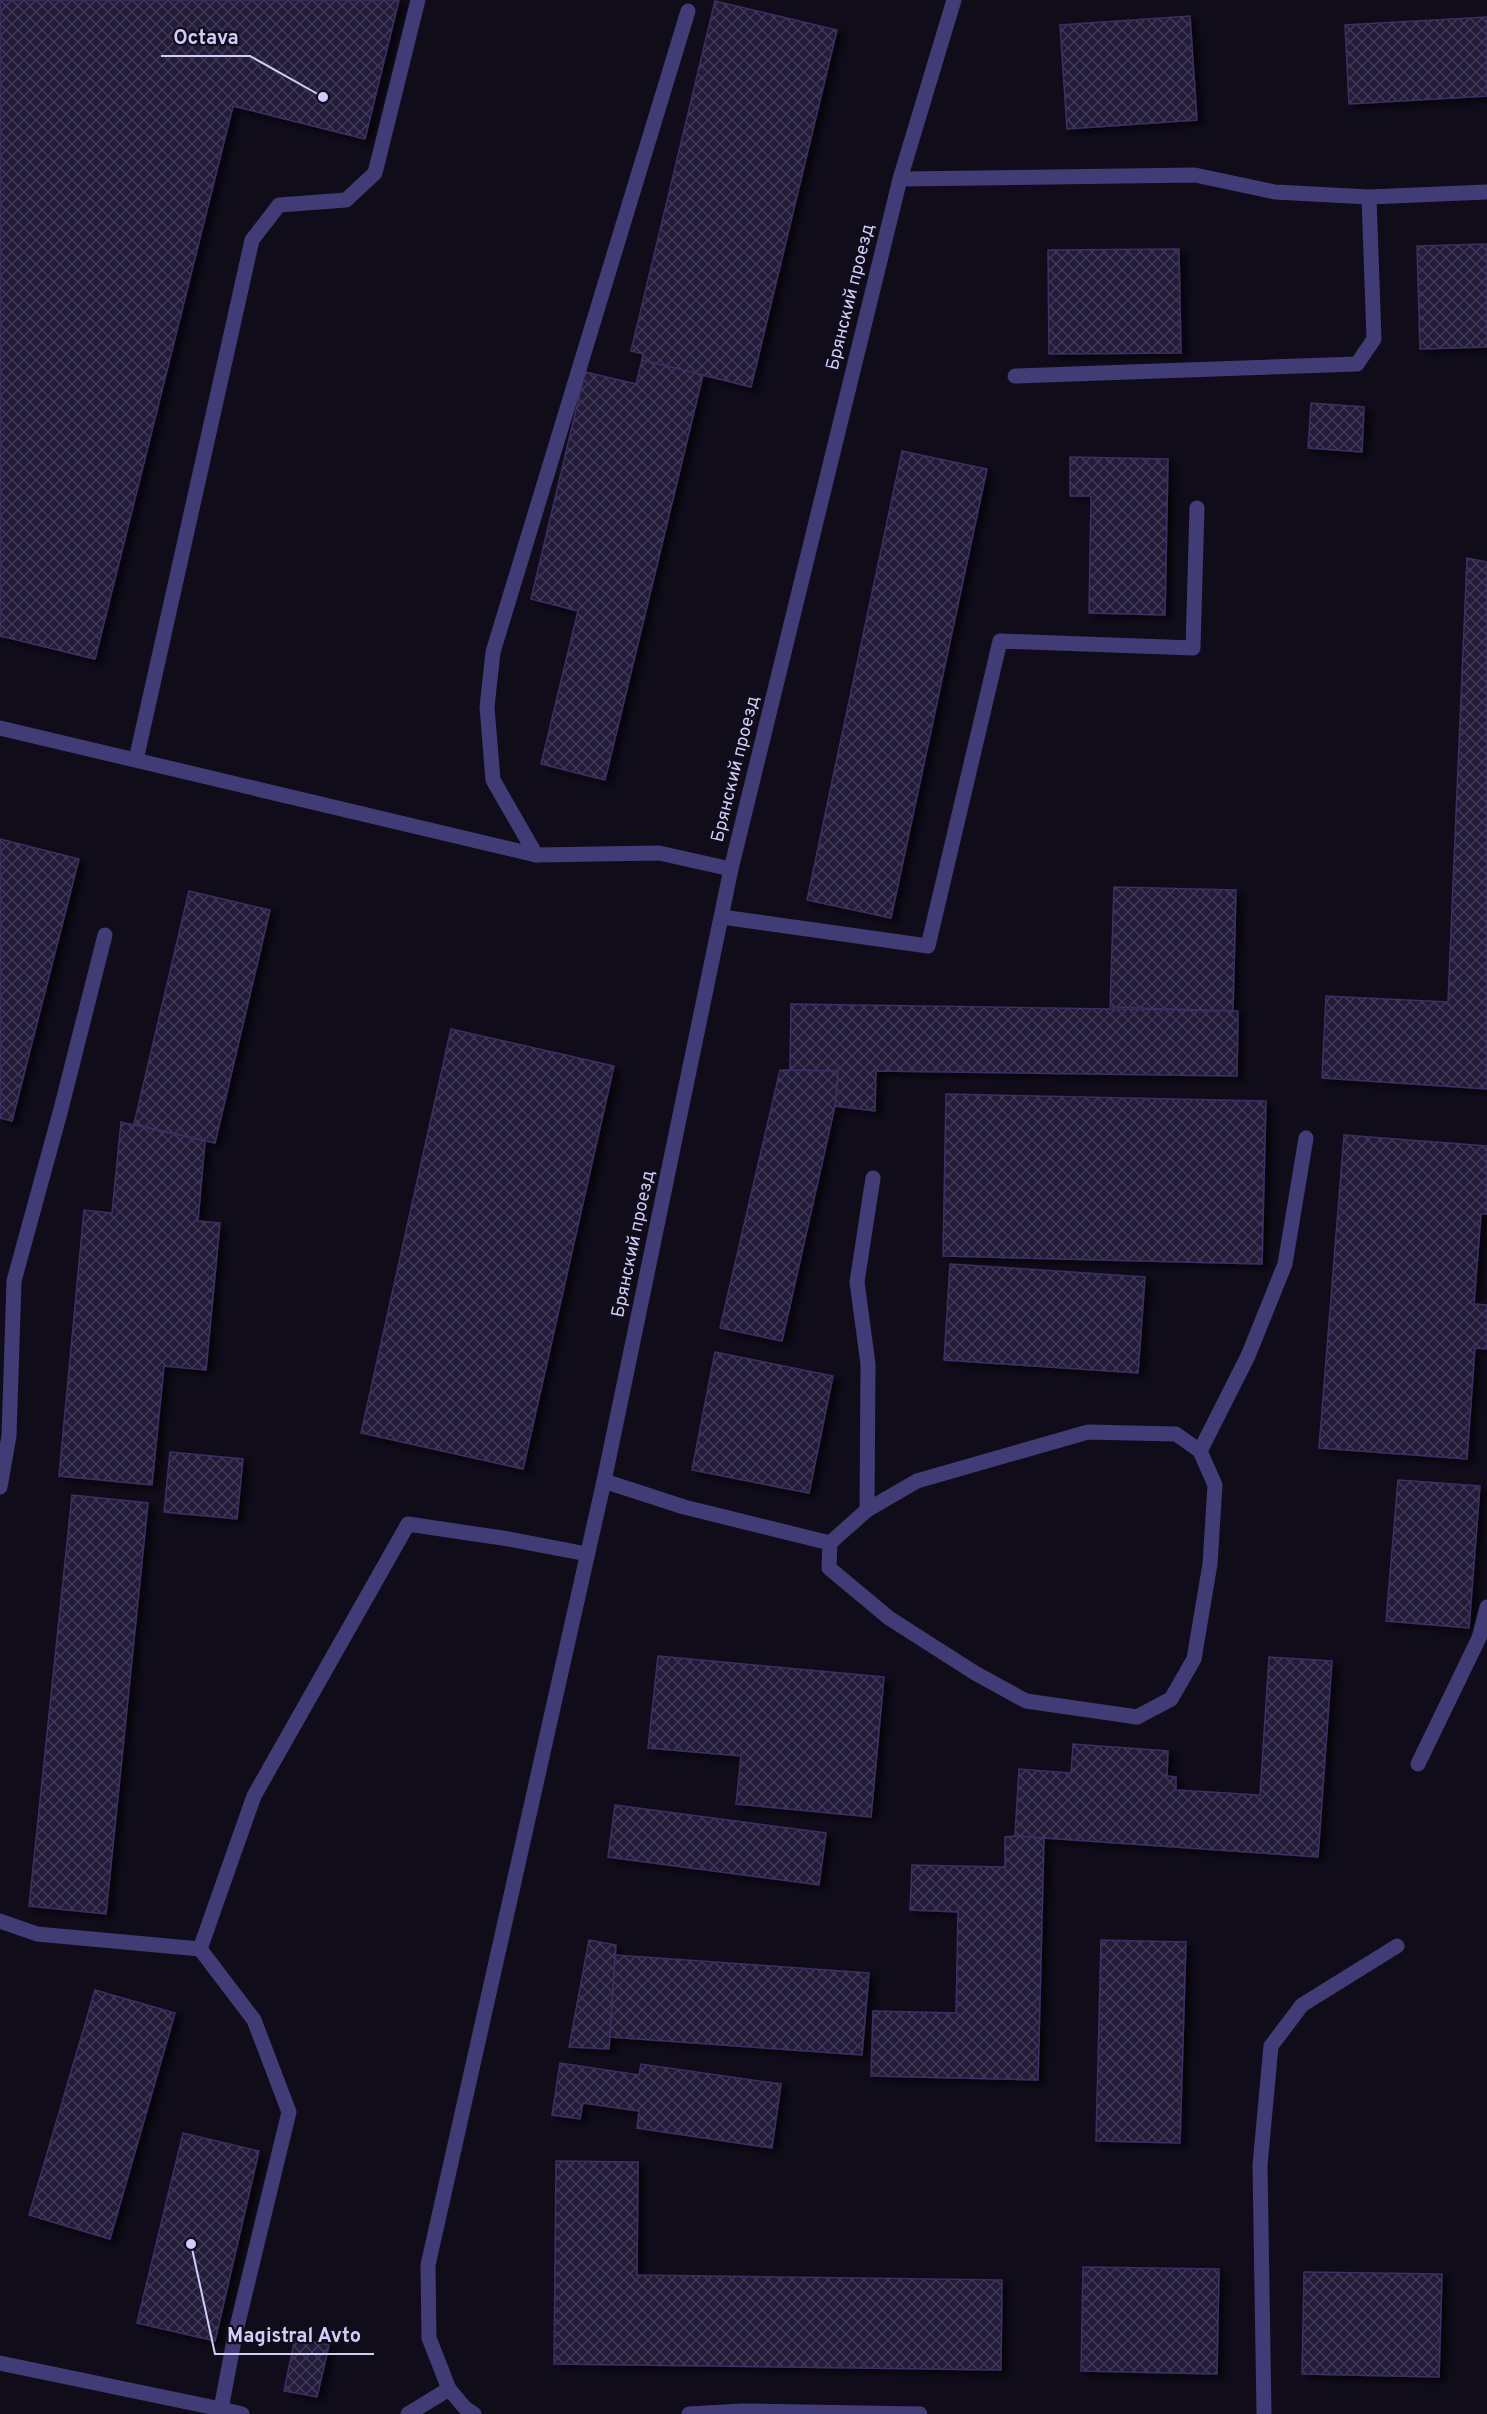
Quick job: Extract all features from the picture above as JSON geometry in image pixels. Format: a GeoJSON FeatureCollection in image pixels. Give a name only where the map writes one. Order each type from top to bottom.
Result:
{"type":"FeatureCollection","features":[{"type":"Feature","properties":{"kind":"street"},"geometry":{"type":"LineString","coordinates":[[136,760],[252,240],[279,205],[346,200],[375,173],[418,0]]}},
{"type":"Feature","properties":{"kind":"street","name":"Брянский проезд"},"geometry":{"type":"LineString","coordinates":[[449,2389],[429,2338],[428,2265],[604,1480],[732,868],[900,179],[954,0]]}},
{"type":"Feature","properties":{"kind":"street"},"geometry":{"type":"LineString","coordinates":[[536,855],[493,780],[487,707],[493,652],[688,11]]}},
{"type":"Feature","properties":{"kind":"street"},"geometry":{"type":"LineString","coordinates":[[900,179],[1195,175],[1275,192],[1369,197],[1487,192]]}},
{"type":"Feature","properties":{"kind":"street"},"geometry":{"type":"LineString","coordinates":[[1015,376],[1357,364],[1374,339],[1369,197]]}},
{"type":"Feature","properties":{"kind":"street"},"geometry":{"type":"LineString","coordinates":[[722,917],[928,946],[1000,640],[1193,648],[1197,508]]}},
{"type":"Feature","properties":{"kind":"street"},"geometry":{"type":"LineString","coordinates":[[0,728],[536,855],[659,853],[732,868]]}},
{"type":"Feature","properties":{"kind":"street"},"geometry":{"type":"LineString","coordinates":[[0,1487],[9,1436],[14,1281],[105,935]]}},
{"type":"Feature","properties":{"kind":"street"},"geometry":{"type":"LineString","coordinates":[[1200,1451],[1248,1356],[1285,1264],[1306,1138]]}},
{"type":"Feature","properties":{"kind":"street"},"geometry":{"type":"LineString","coordinates":[[867,1510],[868,1364],[857,1282],[873,1178]]}},
{"type":"Feature","properties":{"kind":"street"},"geometry":{"type":"LineString","coordinates":[[1088,1432],[1176,1434],[1200,1451],[1215,1485],[1210,1564],[1194,1659],[1171,1699],[1137,1717],[1026,1701],[975,1673],[889,1618],[829,1568],[830,1543],[867,1510],[917,1481],[1088,1432]]}},
{"type":"Feature","properties":{"kind":"street"},"geometry":{"type":"LineString","coordinates":[[604,1480],[684,1507],[830,1543]]}},
{"type":"Feature","properties":{"kind":"street"},"geometry":{"type":"LineString","coordinates":[[200,1949],[254,1796],[408,1524],[509,1539],[587,1554]]}},
{"type":"Feature","properties":{"kind":"street"},"geometry":{"type":"LineString","coordinates":[[1418,1764],[1479,1638],[1487,1607]]}},
{"type":"Feature","properties":{"kind":"street"},"geometry":{"type":"LineString","coordinates":[[0,1921],[37,1934],[200,1949],[254,2020],[289,2112],[235,2336],[221,2409]]}},
{"type":"Feature","properties":{"kind":"street"},"geometry":{"type":"LineString","coordinates":[[1264,2414],[1260,2165],[1271,2046],[1302,2005],[1397,1946]]}},
{"type":"Feature","properties":{"kind":"street"},"geometry":{"type":"LineString","coordinates":[[0,2363],[242,2414]]}},
{"type":"Feature","properties":{"kind":"street"},"geometry":{"type":"LineString","coordinates":[[408,2414],[449,2389],[465,2408],[474,2414]]}},
{"type":"Feature","properties":{"kind":"street"},"geometry":{"type":"LineString","coordinates":[[689,2414],[742,2411],[920,2414]]}},
{"type":"Feature","properties":{"kind":"building"},"geometry":{"type":"Polygon","coordinates":[[[0,0],[399,0],[365,139],[233,106],[95,659],[0,636],[0,0]]]}},
{"type":"Feature","properties":{"kind":"building"},"geometry":{"type":"Polygon","coordinates":[[[715,1],[837,30],[751,387],[642,360],[643,354],[631,351],[715,1]]]}},
{"type":"Feature","properties":{"kind":"building"},"geometry":{"type":"Polygon","coordinates":[[[1190,16],[1197,120],[1067,129],[1060,25],[1190,16]]]}},
{"type":"Feature","properties":{"kind":"building"},"geometry":{"type":"Polygon","coordinates":[[[1487,17],[1487,96],[1349,104],[1345,25],[1487,17]]]}},
{"type":"Feature","properties":{"kind":"building"},"geometry":{"type":"Polygon","coordinates":[[[1487,244],[1487,347],[1420,349],[1417,246],[1487,244]]]}},
{"type":"Feature","properties":{"kind":"building"},"geometry":{"type":"Polygon","coordinates":[[[1179,249],[1181,353],[1049,354],[1048,250],[1179,249]]]}},
{"type":"Feature","properties":{"kind":"building"},"geometry":{"type":"Polygon","coordinates":[[[642,360],[703,375],[605,780],[541,764],[578,611],[531,599],[585,372],[636,384],[642,360]]]}},
{"type":"Feature","properties":{"kind":"building"},"geometry":{"type":"Polygon","coordinates":[[[1311,403],[1364,407],[1362,452],[1308,448],[1311,403]]]}},
{"type":"Feature","properties":{"kind":"building"},"geometry":{"type":"Polygon","coordinates":[[[902,451],[987,469],[891,918],[807,900],[902,451]]]}},
{"type":"Feature","properties":{"kind":"building"},"geometry":{"type":"Polygon","coordinates":[[[1070,457],[1168,459],[1165,615],[1089,613],[1091,496],[1070,496],[1070,457]]]}},
{"type":"Feature","properties":{"kind":"building"},"geometry":{"type":"Polygon","coordinates":[[[1467,558],[1487,562],[1487,1089],[1322,1078],[1326,996],[1448,1002],[1467,558]]]}},
{"type":"Feature","properties":{"kind":"building"},"geometry":{"type":"Polygon","coordinates":[[[0,839],[79,859],[12,1121],[0,1118],[0,839]]]}},
{"type":"Feature","properties":{"kind":"building"},"geometry":{"type":"Polygon","coordinates":[[[1114,887],[1236,890],[1233,1011],[1110,1007],[1114,887]]]}},
{"type":"Feature","properties":{"kind":"building"},"geometry":{"type":"Polygon","coordinates":[[[189,891],[270,910],[215,1143],[134,1124],[189,891]]]}},
{"type":"Feature","properties":{"kind":"building"},"geometry":{"type":"Polygon","coordinates":[[[791,1004],[1238,1011],[1237,1076],[876,1071],[875,1111],[835,1106],[838,1071],[790,1070],[791,1004]]]}},
{"type":"Feature","properties":{"kind":"building"},"geometry":{"type":"Polygon","coordinates":[[[451,1029],[614,1066],[523,1469],[361,1433],[451,1029]]]}},
{"type":"Feature","properties":{"kind":"building"},"geometry":{"type":"Polygon","coordinates":[[[780,1070],[838,1071],[835,1106],[782,1341],[720,1328],[780,1070]]]}},
{"type":"Feature","properties":{"kind":"building"},"geometry":{"type":"Polygon","coordinates":[[[946,1094],[1266,1101],[1262,1264],[943,1256],[946,1094]]]}},
{"type":"Feature","properties":{"kind":"building"},"geometry":{"type":"Polygon","coordinates":[[[121,1122],[205,1141],[198,1221],[220,1223],[206,1370],[164,1366],[152,1485],[59,1476],[84,1210],[112,1213],[121,1122]]]}},
{"type":"Feature","properties":{"kind":"building"},"geometry":{"type":"Polygon","coordinates":[[[1344,1135],[1487,1146],[1487,1214],[1481,1214],[1474,1304],[1487,1305],[1487,1349],[1475,1348],[1467,1459],[1319,1448],[1344,1135]]]}},
{"type":"Feature","properties":{"kind":"building"},"geometry":{"type":"Polygon","coordinates":[[[950,1264],[1145,1277],[1138,1373],[944,1360],[950,1264]]]}},
{"type":"Feature","properties":{"kind":"building"},"geometry":{"type":"Polygon","coordinates":[[[715,1352],[833,1376],[809,1493],[692,1470],[715,1352]]]}},
{"type":"Feature","properties":{"kind":"building"},"geometry":{"type":"Polygon","coordinates":[[[170,1452],[243,1459],[237,1519],[164,1512],[170,1452]]]}},
{"type":"Feature","properties":{"kind":"building"},"geometry":{"type":"Polygon","coordinates":[[[1398,1480],[1480,1486],[1469,1628],[1386,1621],[1398,1480]]]}},
{"type":"Feature","properties":{"kind":"building"},"geometry":{"type":"Polygon","coordinates":[[[72,1495],[148,1503],[106,1914],[29,1906],[72,1495]]]}},
{"type":"Feature","properties":{"kind":"building"},"geometry":{"type":"Polygon","coordinates":[[[658,1656],[884,1677],[871,1817],[736,1804],[741,1756],[648,1748],[658,1656]]]}},
{"type":"Feature","properties":{"kind":"building"},"geometry":{"type":"Polygon","coordinates":[[[1269,1657],[1332,1661],[1318,1857],[1015,1836],[1019,1769],[1071,1773],[1073,1744],[1168,1751],[1167,1776],[1176,1777],[1176,1790],[1260,1795],[1269,1657]]]}},
{"type":"Feature","properties":{"kind":"building"},"geometry":{"type":"Polygon","coordinates":[[[615,1805],[826,1833],[819,1885],[608,1857],[615,1805]]]}},
{"type":"Feature","properties":{"kind":"building"},"geometry":{"type":"Polygon","coordinates":[[[1005,1837],[1044,1838],[1038,2080],[871,2076],[873,2011],[956,2013],[958,1912],[910,1910],[912,1865],[1005,1867],[1005,1837]]]}},
{"type":"Feature","properties":{"kind":"building"},"geometry":{"type":"Polygon","coordinates":[[[589,1940],[616,1945],[609,2049],[569,2047],[589,1940]]]}},
{"type":"Feature","properties":{"kind":"building"},"geometry":{"type":"Polygon","coordinates":[[[1101,1940],[1186,1942],[1180,2143],[1096,2141],[1101,1940]]]}},
{"type":"Feature","properties":{"kind":"building"},"geometry":{"type":"Polygon","coordinates":[[[615,1955],[869,1973],[862,2055],[610,2037],[615,1955]]]}},
{"type":"Feature","properties":{"kind":"building"},"geometry":{"type":"Polygon","coordinates":[[[95,1990],[175,2013],[110,2239],[29,2215],[95,1990]]]}},
{"type":"Feature","properties":{"kind":"building"},"geometry":{"type":"Polygon","coordinates":[[[560,2063],[639,2075],[641,2064],[781,2084],[772,2148],[637,2128],[639,2111],[583,2103],[580,2119],[552,2115],[560,2063]]]}},
{"type":"Feature","properties":{"kind":"building"},"geometry":{"type":"Polygon","coordinates":[[[183,2133],[259,2151],[215,2341],[137,2323],[183,2133]]]}},
{"type":"Feature","properties":{"kind":"building"},"geometry":{"type":"Polygon","coordinates":[[[556,2161],[638,2162],[637,2275],[1002,2280],[1001,2370],[554,2364],[556,2161]]]}},
{"type":"Feature","properties":{"kind":"building"},"geometry":{"type":"Polygon","coordinates":[[[1083,2267],[1219,2269],[1217,2374],[1081,2371],[1083,2267]]]}},
{"type":"Feature","properties":{"kind":"building"},"geometry":{"type":"Polygon","coordinates":[[[1304,2272],[1442,2274],[1439,2377],[1302,2374],[1304,2272]]]}},
{"type":"Feature","properties":{"kind":"building"},"geometry":{"type":"Polygon","coordinates":[[[295,2338],[329,2345],[317,2397],[284,2391],[295,2338]]]}},
{"type":"Feature","properties":{"kind":"place","name":"Octava"},"geometry":{"type":"Point","coordinates":[323,97]}},
{"type":"Feature","properties":{"kind":"place","name":"Magistral Avto"},"geometry":{"type":"Point","coordinates":[191,2244]}}]}
